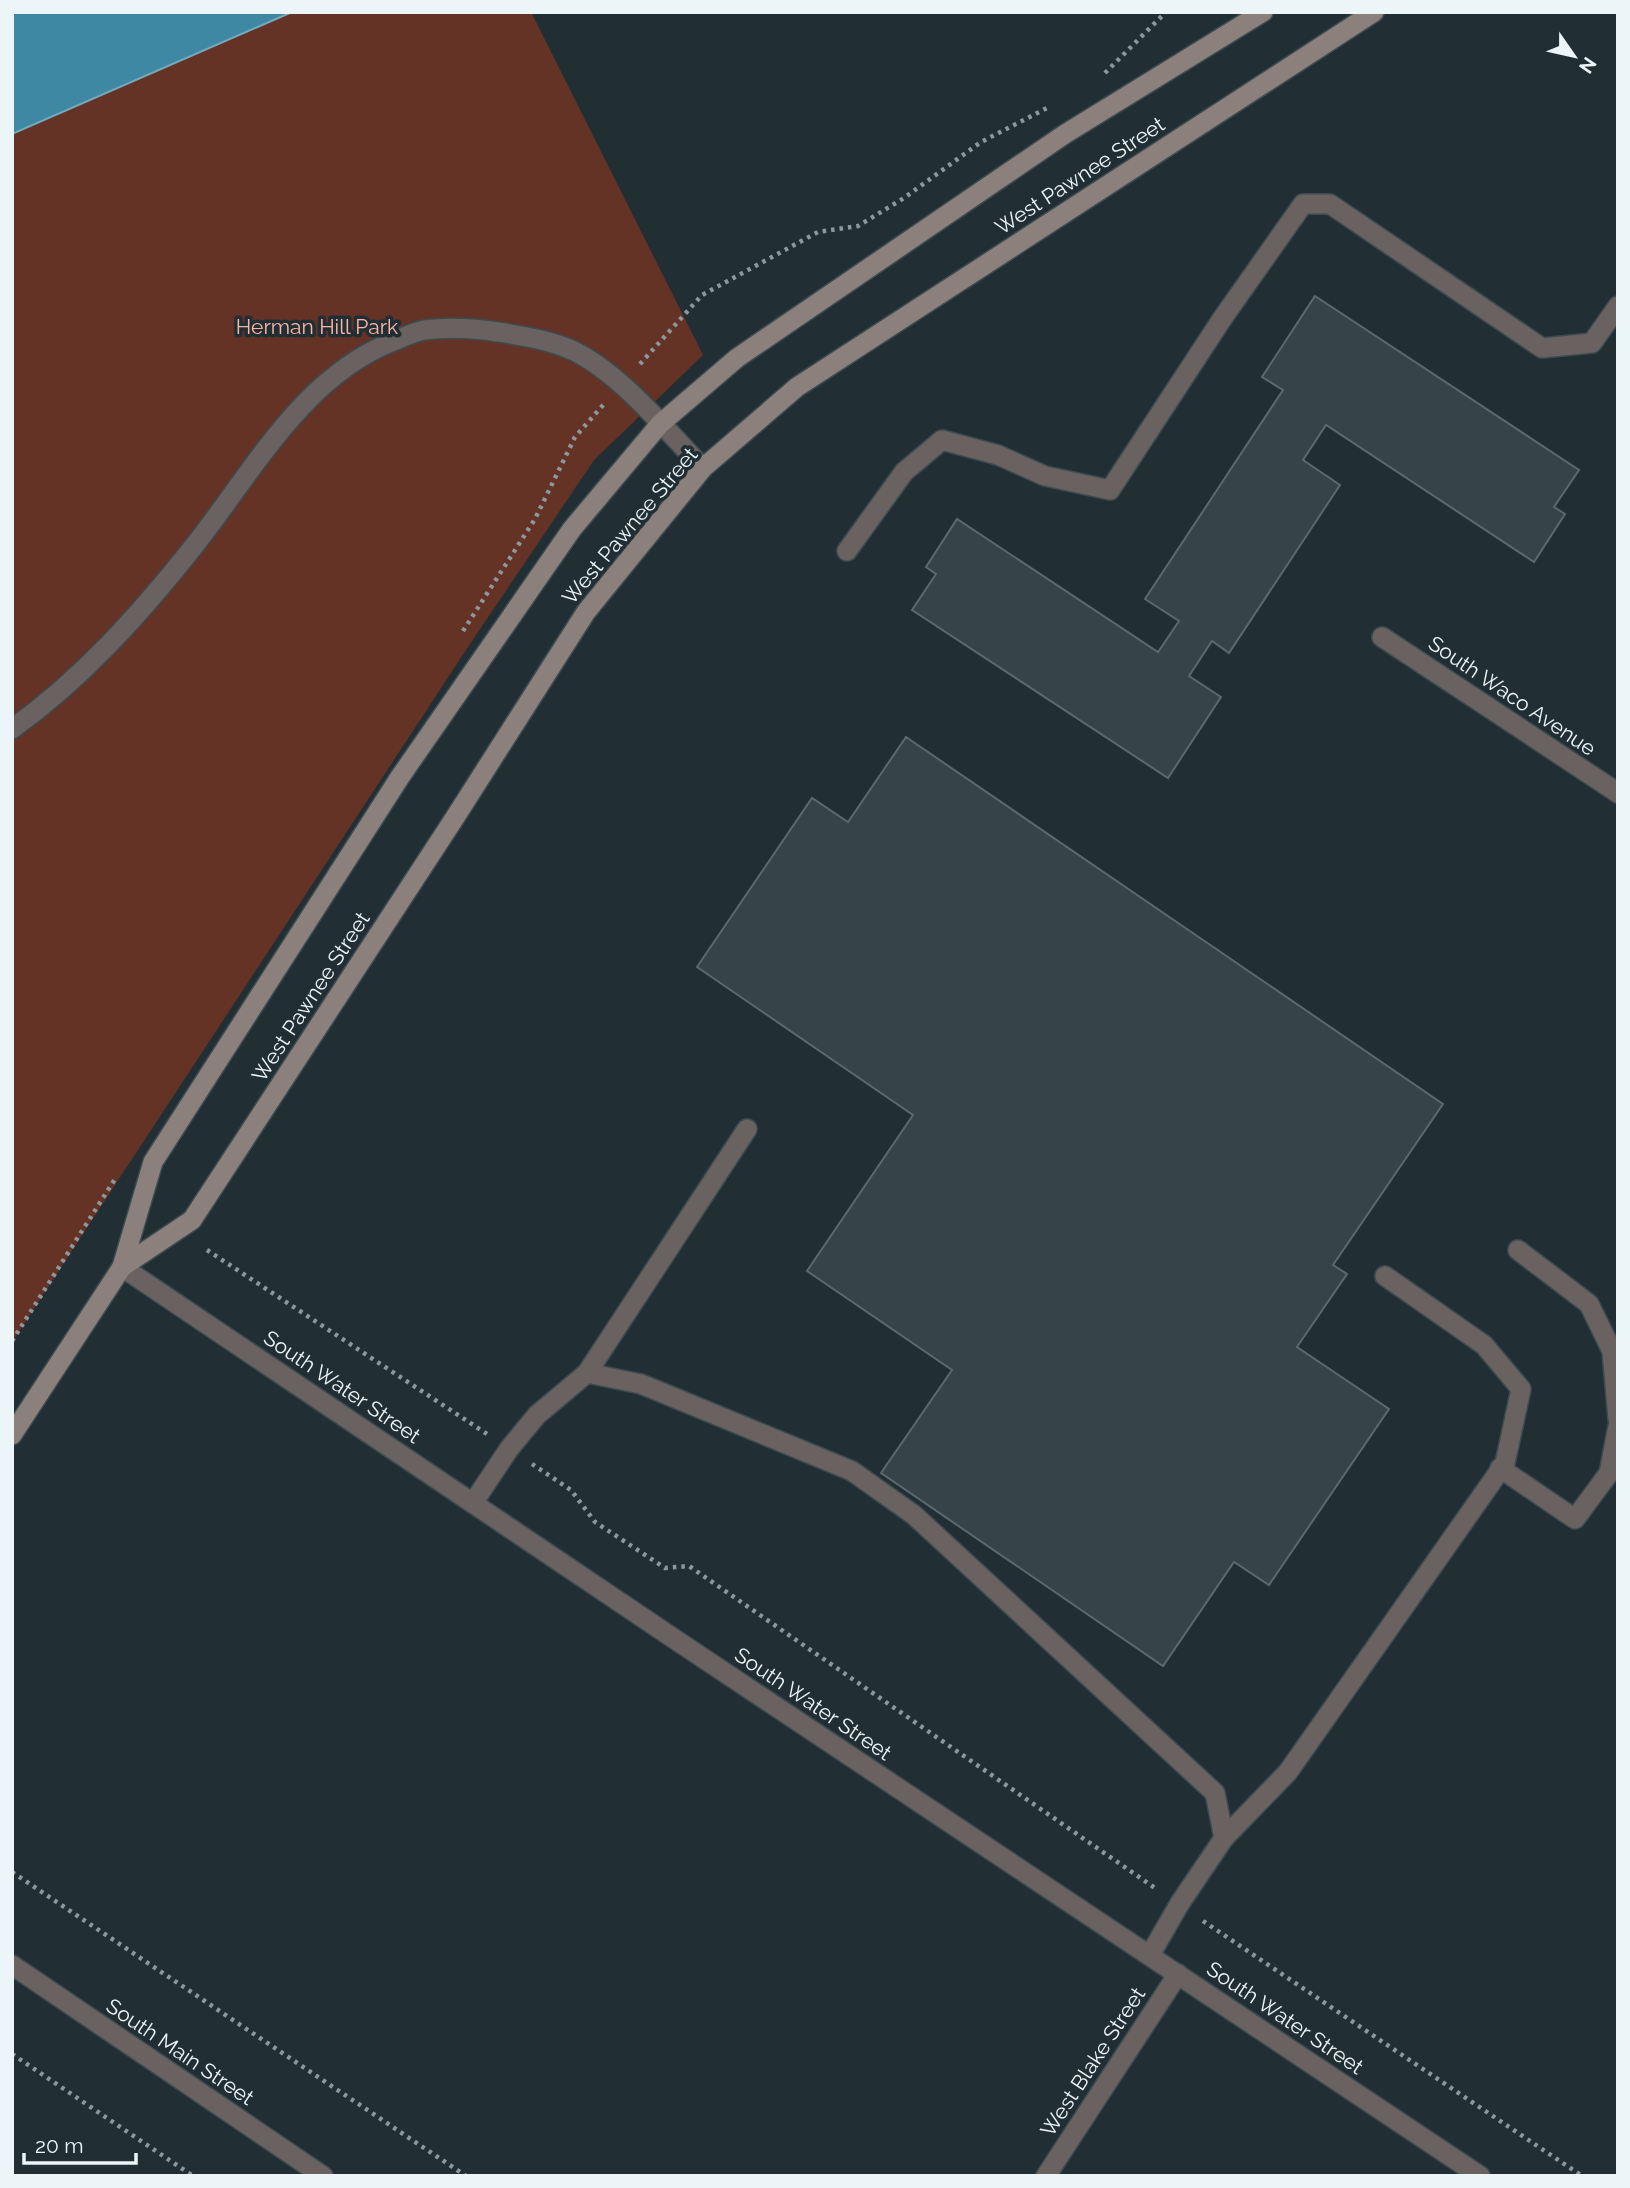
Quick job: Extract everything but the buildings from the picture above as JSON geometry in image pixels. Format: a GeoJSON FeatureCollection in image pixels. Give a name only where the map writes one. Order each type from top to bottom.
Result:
{"type":"FeatureCollection","features":[{"type":"Feature","properties":{"kind":"main road","name":"West Pawnee Street"},"geometry":{"type":"LineString","coordinates":[[12,1435],[122,1267],[153,1162],[160,1151],[400,777],[572,529],[660,424],[737,358],[1065,134],[1262,12]]}},
{"type":"Feature","properties":{"kind":"main road","name":"West Pawnee Street"},"geometry":{"type":"LineString","coordinates":[[122,1267],[192,1220],[586,612],[703,468],[797,387],[1374,12]]}},
{"type":"Feature","properties":{"kind":"street"},"geometry":{"type":"LineString","coordinates":[[847,551],[904,472],[942,440],[998,455],[1045,476],[1110,490],[1222,319],[1303,204],[1330,204],[1542,348],[1592,343],[1618,306]]}},
{"type":"Feature","properties":{"kind":"street"},"geometry":{"type":"LineString","coordinates":[[12,729],[48,703],[119,636],[194,546],[300,408],[346,367],[377,348],[421,330],[470,327],[547,341],[575,352],[622,384],[703,468]]}},
{"type":"Feature","properties":{"kind":"street","name":"South Waco Avenue"},"geometry":{"type":"LineString","coordinates":[[1382,637],[1618,793]]}},
{"type":"Feature","properties":{"kind":"street"},"geometry":{"type":"LineString","coordinates":[[473,1503],[509,1449],[537,1415],[587,1373],[747,1129]]}},
{"type":"Feature","properties":{"kind":"street"},"geometry":{"type":"LineString","coordinates":[[1518,1250],[1589,1304],[1612,1351],[1618,1419]]}},
{"type":"Feature","properties":{"kind":"street","name":"South Water Street"},"geometry":{"type":"LineString","coordinates":[[122,1267],[1480,2176]]}},
{"type":"Feature","properties":{"kind":"street"},"geometry":{"type":"LineString","coordinates":[[1150,1955],[1224,1838],[1288,1772],[1505,1463],[1521,1390],[1484,1345],[1385,1276]]}},
{"type":"Feature","properties":{"kind":"street"},"geometry":{"type":"LineString","coordinates":[[587,1373],[641,1384],[852,1471],[914,1515],[1215,1793],[1224,1838]]}},
{"type":"Feature","properties":{"kind":"street"},"geometry":{"type":"LineString","coordinates":[[1500,1468],[1575,1520],[1609,1473],[1618,1426]]}},
{"type":"Feature","properties":{"kind":"street","name":"South Main Street"},"geometry":{"type":"LineString","coordinates":[[12,1965],[323,2176]]}},
{"type":"Feature","properties":{"kind":"street","name":"West Blake Street"},"geometry":{"type":"LineString","coordinates":[[1046,2176],[1178,1974]]}},
{"type":"Feature","properties":{"kind":"path"},"geometry":{"type":"LineString","coordinates":[[207,1250],[571,1489],[595,1522],[664,1568],[689,1566],[1180,1905],[1582,2176]]}},
{"type":"Feature","properties":{"kind":"path"},"geometry":{"type":"LineString","coordinates":[[12,1872],[466,2176]]}},
{"type":"Feature","properties":{"kind":"path"},"geometry":{"type":"LineString","coordinates":[[12,2054],[193,2176]]}},
{"type":"Feature","properties":{"kind":"green space","name":"Herman Hill Park"},"geometry":{"type":"Polygon","coordinates":[[[288,12],[531,12],[703,355],[594,460],[468,647],[12,1342],[12,118],[288,12]]]}},
{"type":"Feature","properties":{"kind":"water"},"geometry":{"type":"Polygon","coordinates":[[[12,12],[292,12],[12,134],[12,12]]]}}]}
